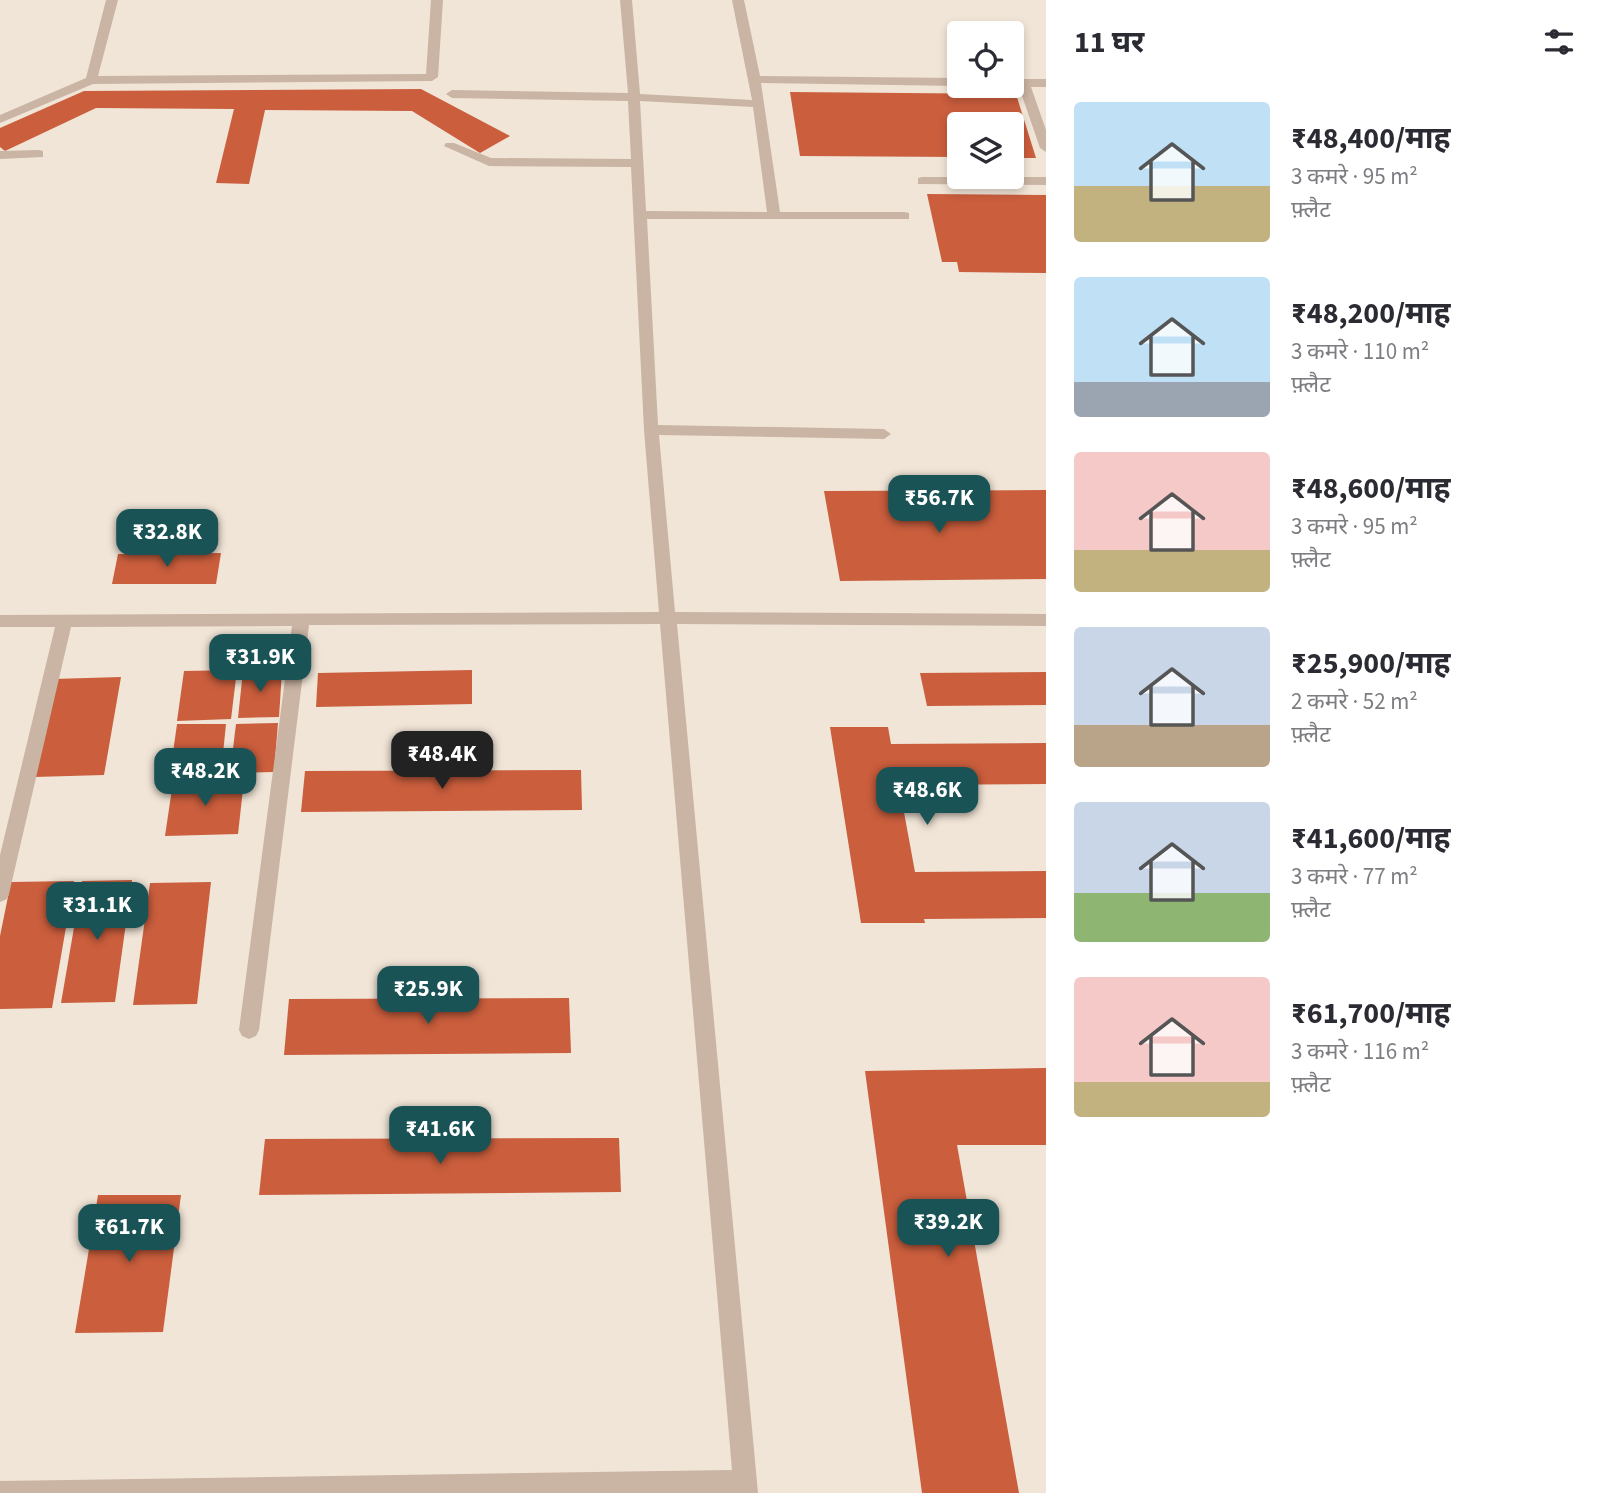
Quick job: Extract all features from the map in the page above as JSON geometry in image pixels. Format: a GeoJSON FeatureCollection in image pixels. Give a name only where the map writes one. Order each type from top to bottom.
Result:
{"type":"FeatureCollection","features":[{"type":"Feature","properties":{"kind":"street"},"geometry":{"type":"LineString","coordinates":[[91,80],[112,0]]}},
{"type":"Feature","properties":{"kind":"street"},"geometry":{"type":"LineString","coordinates":[[0,119],[91,80],[432,78],[438,0]]}},
{"type":"Feature","properties":{"kind":"street"},"geometry":{"type":"LineString","coordinates":[[0,1493],[746,1487],[651,430],[634,97],[626,0]]}},
{"type":"Feature","properties":{"kind":"street"},"geometry":{"type":"LineString","coordinates":[[738,0],[755,79],[775,214]]}},
{"type":"Feature","properties":{"kind":"street"},"geometry":{"type":"LineString","coordinates":[[755,79],[947,82]]}},
{"type":"Feature","properties":{"kind":"street"},"geometry":{"type":"LineString","coordinates":[[1024,83],[1046,83]]}},
{"type":"Feature","properties":{"kind":"street"},"geometry":{"type":"LineString","coordinates":[[452,94],[634,97],[757,104]]}},
{"type":"Feature","properties":{"kind":"street"},"geometry":{"type":"LineString","coordinates":[[1024,97],[1046,148]]}},
{"type":"Feature","properties":{"kind":"street"},"geometry":{"type":"LineString","coordinates":[[450,146],[489,162],[636,163]]}},
{"type":"Feature","properties":{"kind":"street"},"geometry":{"type":"LineString","coordinates":[[0,155],[38,154]]}},
{"type":"Feature","properties":{"kind":"street"},"geometry":{"type":"LineString","coordinates":[[922,181],[1046,181]]}},
{"type":"Feature","properties":{"kind":"street"},"geometry":{"type":"LineString","coordinates":[[639,215],[905,216]]}},
{"type":"Feature","properties":{"kind":"street"},"geometry":{"type":"LineString","coordinates":[[651,430],[884,434]]}},
{"type":"Feature","properties":{"kind":"street"},"geometry":{"type":"LineString","coordinates":[[0,621],[667,618],[1046,620]]}},
{"type":"Feature","properties":{"kind":"street"},"geometry":{"type":"LineString","coordinates":[[249,1030],[301,621]]}},
{"type":"Feature","properties":{"kind":"street"},"geometry":{"type":"LineString","coordinates":[[0,894],[64,622]]}},
{"type":"Feature","properties":{"kind":"building"},"geometry":{"type":"Polygon","coordinates":[[[421,89],[510,136],[480,153],[412,111],[265,110],[249,184],[216,183],[234,109],[96,108],[5,151],[0,147],[0,128],[84,91],[421,89]]]}},
{"type":"Feature","properties":{"kind":"building"},"geometry":{"type":"Polygon","coordinates":[[[790,92],[947,93],[947,98],[1017,98],[1022,112],[947,112],[947,157],[800,156],[790,92]]]}},
{"type":"Feature","properties":{"kind":"building"},"geometry":{"type":"Polygon","coordinates":[[[1024,120],[1036,158],[1024,158],[1024,120]]]}},
{"type":"Feature","properties":{"kind":"building"},"geometry":{"type":"Polygon","coordinates":[[[927,194],[1046,195],[1046,273],[959,272],[957,262],[942,262],[927,194]]]}},
{"type":"Feature","properties":{"kind":"building"},"geometry":{"type":"Polygon","coordinates":[[[1046,490],[1046,579],[840,581],[824,491],[1046,490]]]}},
{"type":"Feature","properties":{"kind":"building"},"geometry":{"type":"Polygon","coordinates":[[[221,553],[216,584],[112,584],[118,554],[221,553]]]}},
{"type":"Feature","properties":{"kind":"building"},"geometry":{"type":"Polygon","coordinates":[[[237,670],[231,719],[177,721],[184,671],[237,670]]]}},
{"type":"Feature","properties":{"kind":"building"},"geometry":{"type":"Polygon","coordinates":[[[472,670],[472,704],[316,707],[318,673],[472,670]]]}},
{"type":"Feature","properties":{"kind":"building"},"geometry":{"type":"Polygon","coordinates":[[[243,671],[282,671],[279,717],[238,718],[243,671]]]}},
{"type":"Feature","properties":{"kind":"building"},"geometry":{"type":"Polygon","coordinates":[[[1046,672],[1046,705],[927,706],[920,673],[1046,672]]]}},
{"type":"Feature","properties":{"kind":"building"},"geometry":{"type":"Polygon","coordinates":[[[121,677],[104,775],[34,777],[53,679],[121,677]]]}},
{"type":"Feature","properties":{"kind":"building"},"geometry":{"type":"Polygon","coordinates":[[[278,723],[274,772],[230,773],[236,724],[278,723]]]}},
{"type":"Feature","properties":{"kind":"building"},"geometry":{"type":"Polygon","coordinates":[[[177,724],[226,724],[221,773],[170,774],[177,724]]]}},
{"type":"Feature","properties":{"kind":"building"},"geometry":{"type":"Polygon","coordinates":[[[830,727],[888,727],[891,744],[1046,743],[1046,784],[899,785],[915,872],[1046,871],[1046,918],[924,919],[925,923],[861,923],[830,727]]]}},
{"type":"Feature","properties":{"kind":"building"},"geometry":{"type":"Polygon","coordinates":[[[581,770],[582,810],[301,812],[305,771],[581,770]]]}},
{"type":"Feature","properties":{"kind":"building"},"geometry":{"type":"Polygon","coordinates":[[[244,780],[238,834],[165,836],[173,782],[244,780]]]}},
{"type":"Feature","properties":{"kind":"building"},"geometry":{"type":"Polygon","coordinates":[[[132,880],[115,1002],[61,1003],[82,881],[132,880]]]}},
{"type":"Feature","properties":{"kind":"building"},"geometry":{"type":"Polygon","coordinates":[[[74,881],[52,1008],[0,1009],[0,936],[11,882],[74,881]]]}},
{"type":"Feature","properties":{"kind":"building"},"geometry":{"type":"Polygon","coordinates":[[[211,882],[197,1004],[133,1005],[150,883],[211,882]]]}},
{"type":"Feature","properties":{"kind":"building"},"geometry":{"type":"Polygon","coordinates":[[[569,998],[571,1053],[284,1055],[289,999],[569,998]]]}},
{"type":"Feature","properties":{"kind":"building"},"geometry":{"type":"Polygon","coordinates":[[[1046,1068],[1046,1145],[957,1145],[1019,1493],[922,1493],[865,1071],[1046,1068]]]}},
{"type":"Feature","properties":{"kind":"building"},"geometry":{"type":"Polygon","coordinates":[[[619,1138],[621,1192],[259,1195],[265,1139],[619,1138]]]}},
{"type":"Feature","properties":{"kind":"building"},"geometry":{"type":"Polygon","coordinates":[[[98,1195],[181,1195],[163,1332],[75,1333],[98,1195]]]}}]}
